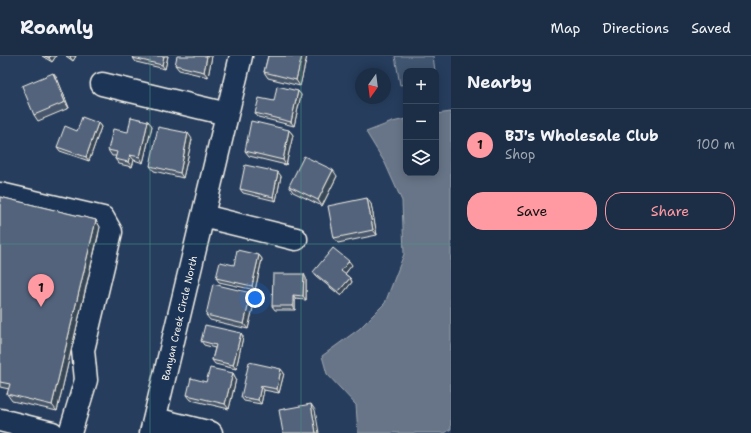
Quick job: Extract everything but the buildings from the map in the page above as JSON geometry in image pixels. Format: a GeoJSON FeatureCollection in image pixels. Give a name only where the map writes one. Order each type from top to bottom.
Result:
{"type":"FeatureCollection","features":[{"type":"Feature","properties":{"kind":"street","name":"Banyan Creek Circle North"},"geometry":{"type":"LineString","coordinates":[[211,433],[153,426],[241,56]]}},
{"type":"Feature","properties":{"kind":"street"},"geometry":{"type":"LineString","coordinates":[[102,84],[227,114]]}},
{"type":"Feature","properties":{"kind":"street"},"geometry":{"type":"LineString","coordinates":[[0,194],[103,218],[111,232],[83,350],[86,380],[70,433]]}},
{"type":"Feature","properties":{"kind":"street"},"geometry":{"type":"LineString","coordinates":[[203,216],[296,239]]}},
{"type":"Feature","properties":{"kind":"street"},"geometry":{"type":"LineString","coordinates":[[0,420],[52,433]]}},
{"type":"Feature","properties":{"kind":"shaded area"},"geometry":{"type":"Polygon","coordinates":[[[395,56],[433,56],[435,68],[403,68],[403,84],[400,85],[395,56]]]}},
{"type":"Feature","properties":{"kind":"shaded area"},"geometry":{"type":"Polygon","coordinates":[[[451,112],[451,429],[445,433],[358,433],[356,405],[327,374],[322,356],[359,329],[385,303],[404,254],[402,201],[385,163],[366,132],[392,122],[403,120],[403,176],[439,176],[439,114],[451,112]]]}},
{"type":"Feature","properties":{"kind":"place","name":"BJ's Wholesale Club"},"geometry":{"type":"Point","coordinates":[41,307]}}]}
